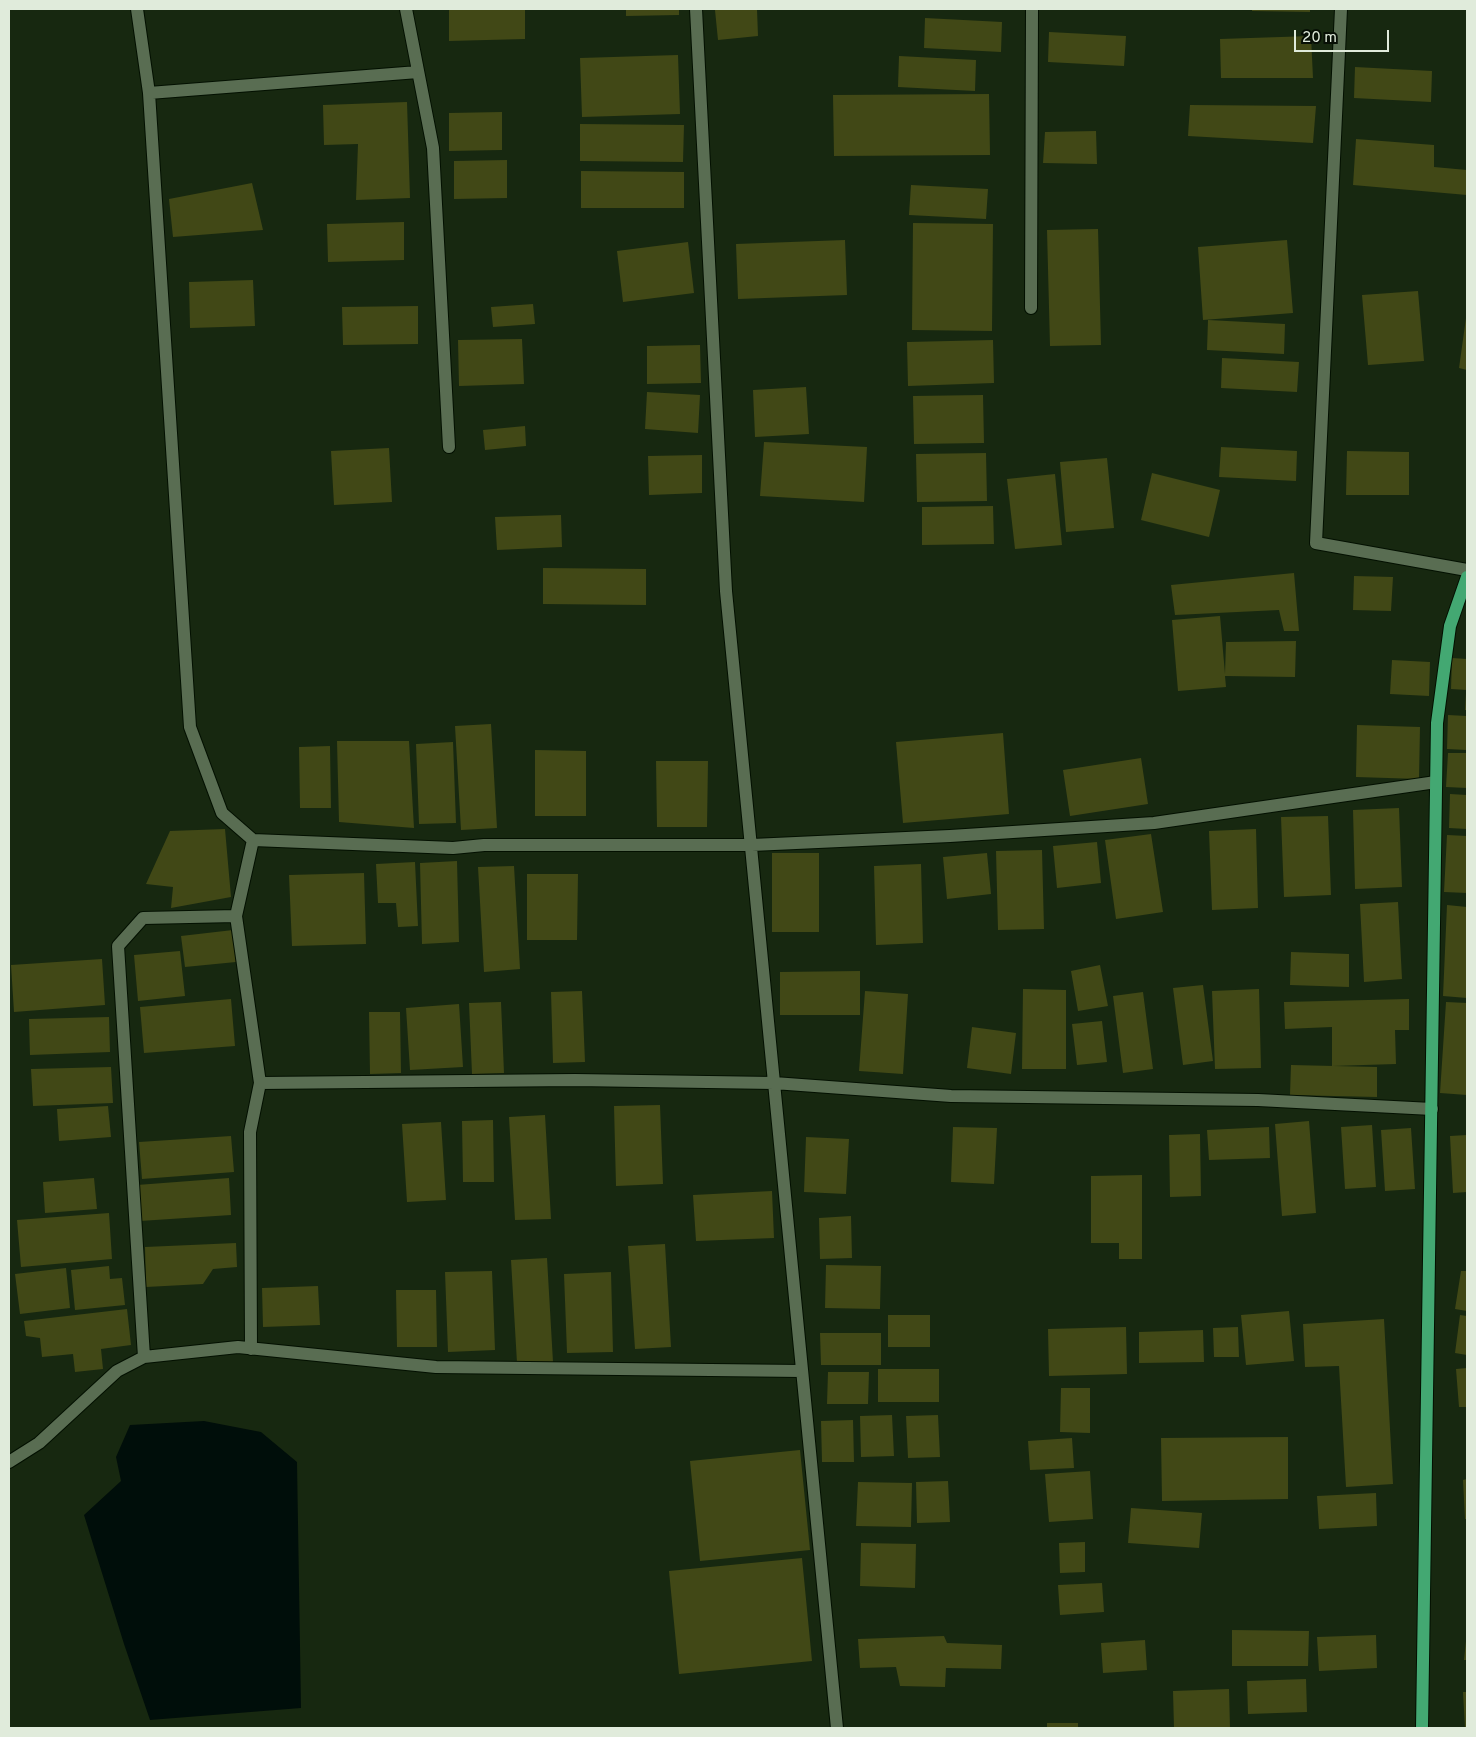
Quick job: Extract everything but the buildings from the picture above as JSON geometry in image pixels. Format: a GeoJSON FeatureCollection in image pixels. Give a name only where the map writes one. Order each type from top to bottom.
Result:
{"type":"FeatureCollection","features":[{"type":"Feature","properties":{"kind":"main road"},"geometry":{"type":"LineString","coordinates":[[1422,1728],[1437,723],[1450,626],[1467,577]]}},
{"type":"Feature","properties":{"kind":"street"},"geometry":{"type":"LineString","coordinates":[[137,9],[149,93],[190,727],[222,813],[253,840],[453,848],[484,844],[752,846],[1154,823],[1436,782]]}},
{"type":"Feature","properties":{"kind":"street"},"geometry":{"type":"LineString","coordinates":[[406,9],[433,148],[449,446]]}},
{"type":"Feature","properties":{"kind":"street"},"geometry":{"type":"LineString","coordinates":[[696,9],[726,591],[837,1728]]}},
{"type":"Feature","properties":{"kind":"street"},"geometry":{"type":"LineString","coordinates":[[1031,308],[1032,9]]}},
{"type":"Feature","properties":{"kind":"street"},"geometry":{"type":"LineString","coordinates":[[1341,9],[1316,543],[1467,570]]}},
{"type":"Feature","properties":{"kind":"street"},"geometry":{"type":"LineString","coordinates":[[149,93],[418,72]]}},
{"type":"Feature","properties":{"kind":"street"},"geometry":{"type":"LineString","coordinates":[[251,1349],[250,1132],[260,1083],[236,916],[253,840]]}},
{"type":"Feature","properties":{"kind":"street"},"geometry":{"type":"LineString","coordinates":[[144,1357],[118,946],[143,918],[236,916]]}},
{"type":"Feature","properties":{"kind":"street"},"geometry":{"type":"LineString","coordinates":[[260,1083],[575,1080],[774,1083],[951,1096],[1258,1100],[1432,1109]]}},
{"type":"Feature","properties":{"kind":"street"},"geometry":{"type":"LineString","coordinates":[[9,1462],[39,1443],[117,1371],[144,1357],[238,1347],[436,1367],[802,1371]]}},
{"type":"Feature","properties":{"kind":"shaded area"},"geometry":{"type":"Polygon","coordinates":[[[204,1421],[261,1432],[297,1462],[301,1708],[150,1720],[84,1515],[121,1481],[116,1457],[130,1425],[204,1421]]]}}]}
